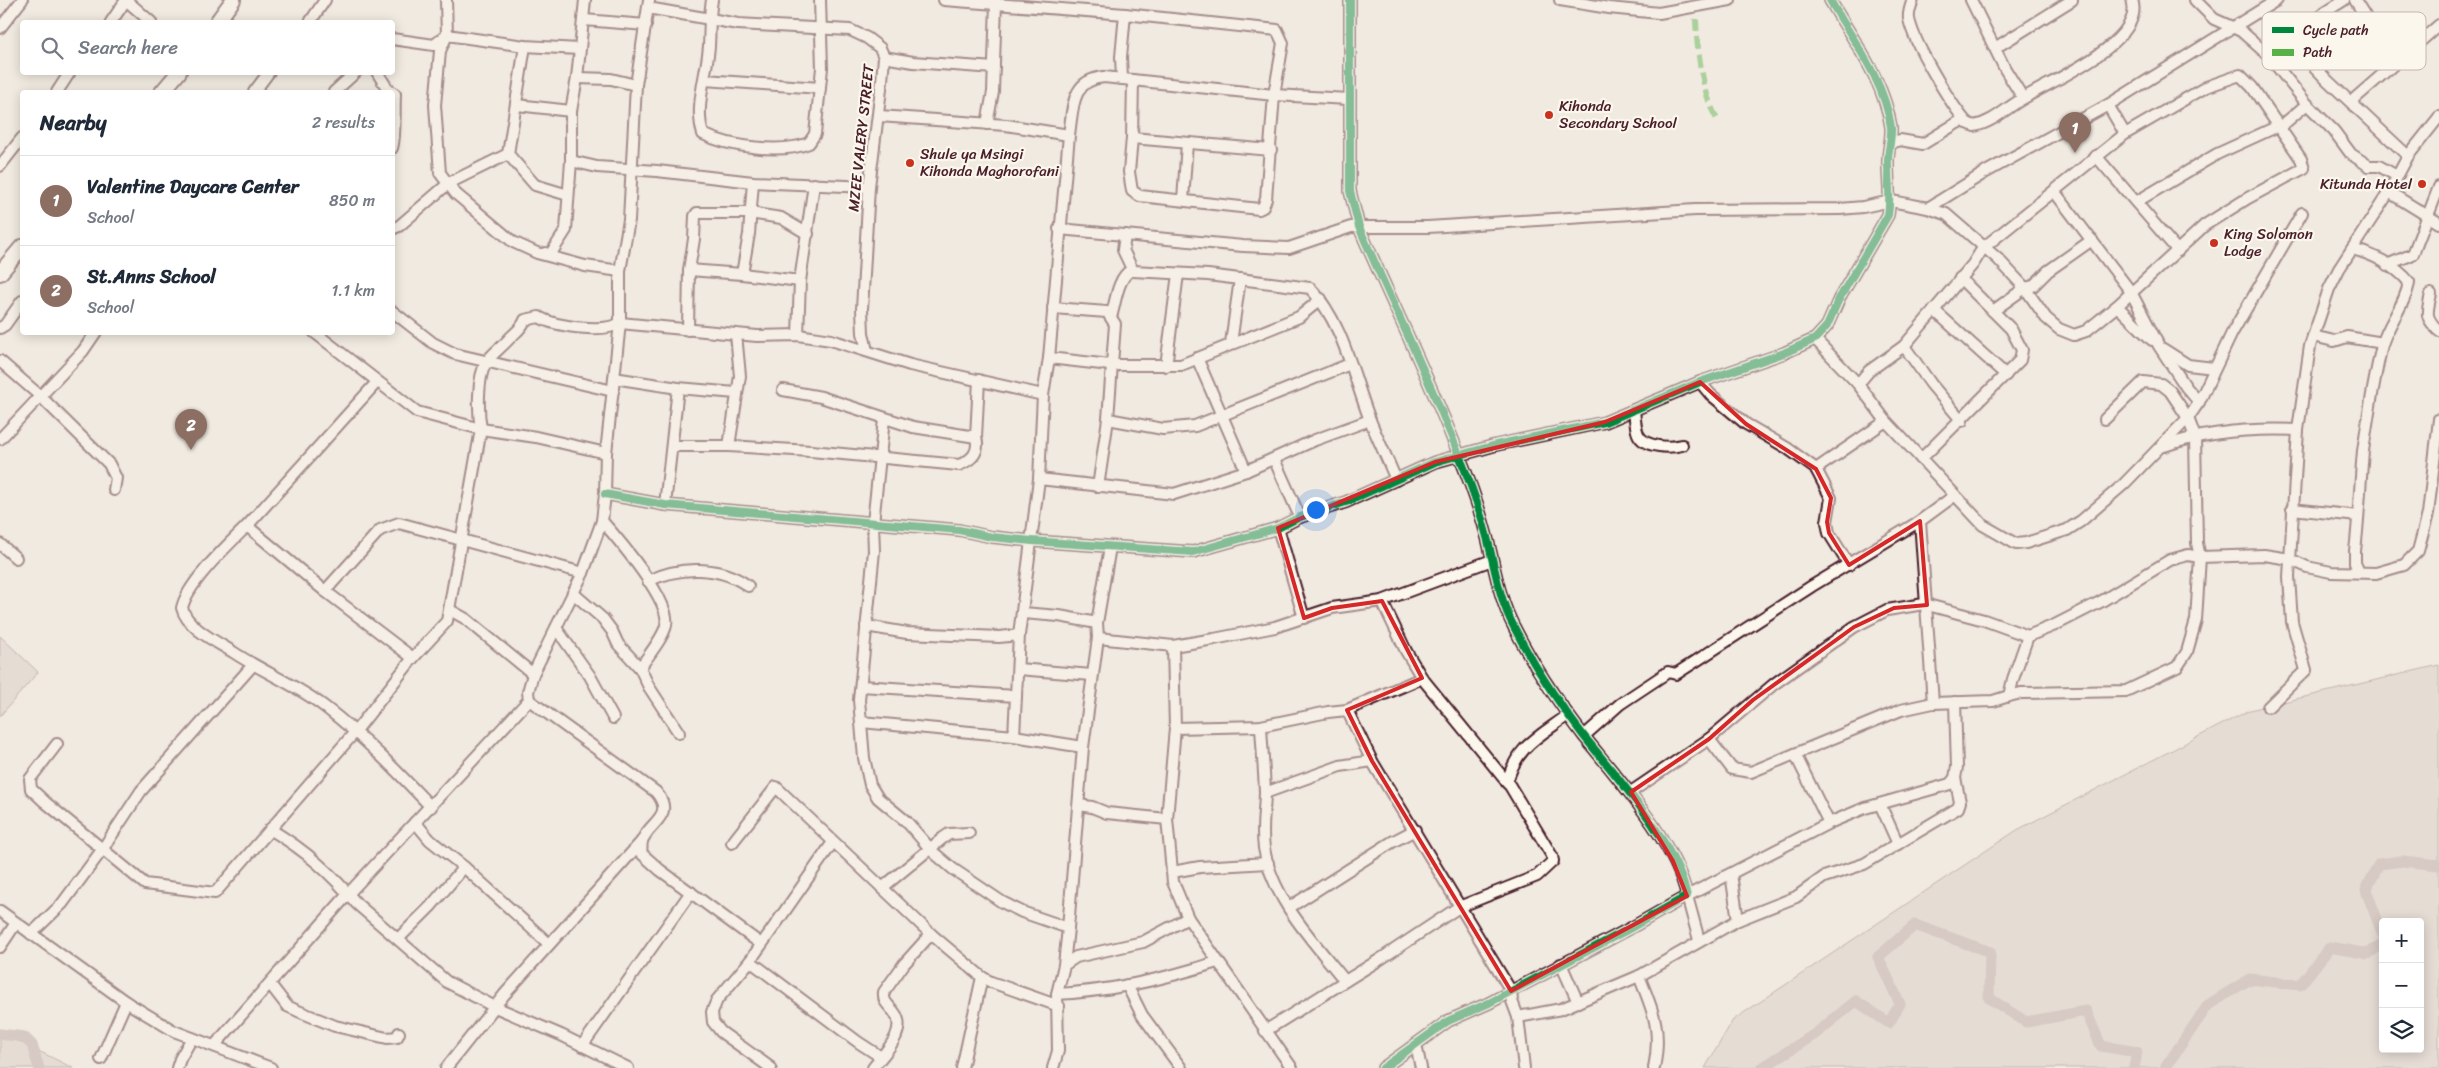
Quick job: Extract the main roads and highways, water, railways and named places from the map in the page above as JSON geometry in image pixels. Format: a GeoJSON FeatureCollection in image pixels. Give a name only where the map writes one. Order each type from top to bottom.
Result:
{"type":"FeatureCollection","features":[{"type":"Feature","properties":{"kind":"highway"},"geometry":{"type":"LineString","coordinates":[[218,20],[233,0]]}},
{"type":"Feature","properties":{"kind":"highway"},"geometry":{"type":"LineString","coordinates":[[164,90],[176,75]]}},
{"type":"Feature","properties":{"kind":"highway"},"geometry":{"type":"LineString","coordinates":[[0,272],[20,249]]}},
{"type":"Feature","properties":{"kind":"waterway"},"geometry":{"type":"LineString","coordinates":[[2379,924],[2366,890],[2379,864],[2402,861],[2439,865]]}},
{"type":"Feature","properties":{"kind":"waterway"},"geometry":{"type":"LineString","coordinates":[[1762,1068],[1815,1034],[1856,1001],[1889,1023],[1900,1004],[1878,957],[1915,925],[1990,952],[1989,998],[2026,1022],[2086,1011],[2101,1046],[2137,1052],[2134,1068]]}},
{"type":"Feature","properties":{"kind":"waterway"},"geometry":{"type":"LineString","coordinates":[[2165,1068],[2208,1005],[2250,979],[2300,985],[2330,947],[2368,954],[2379,946]]}},
{"type":"Feature","properties":{"kind":"waterway"},"geometry":{"type":"LineString","coordinates":[[0,1034],[24,1037],[32,1045],[39,1068]]}},
{"type":"Feature","properties":{"kind":"place","name":"Kihonda Secondary School"},"geometry":{"type":"Point","coordinates":[1549,115]}},
{"type":"Feature","properties":{"kind":"place","name":"Valentine Daycare Center"},"geometry":{"type":"Point","coordinates":[2075,153]}},
{"type":"Feature","properties":{"kind":"place","name":"Shule ya Msingi Kihonda Maghorofani"},"geometry":{"type":"Point","coordinates":[910,163]}},
{"type":"Feature","properties":{"kind":"place","name":"Kitunda Hotel"},"geometry":{"type":"Point","coordinates":[2422,184]}},
{"type":"Feature","properties":{"kind":"place","name":"King Solomon Lodge"},"geometry":{"type":"Point","coordinates":[2214,243]}},
{"type":"Feature","properties":{"kind":"place","name":"St.Anns School"},"geometry":{"type":"Point","coordinates":[191,450]}}]}
